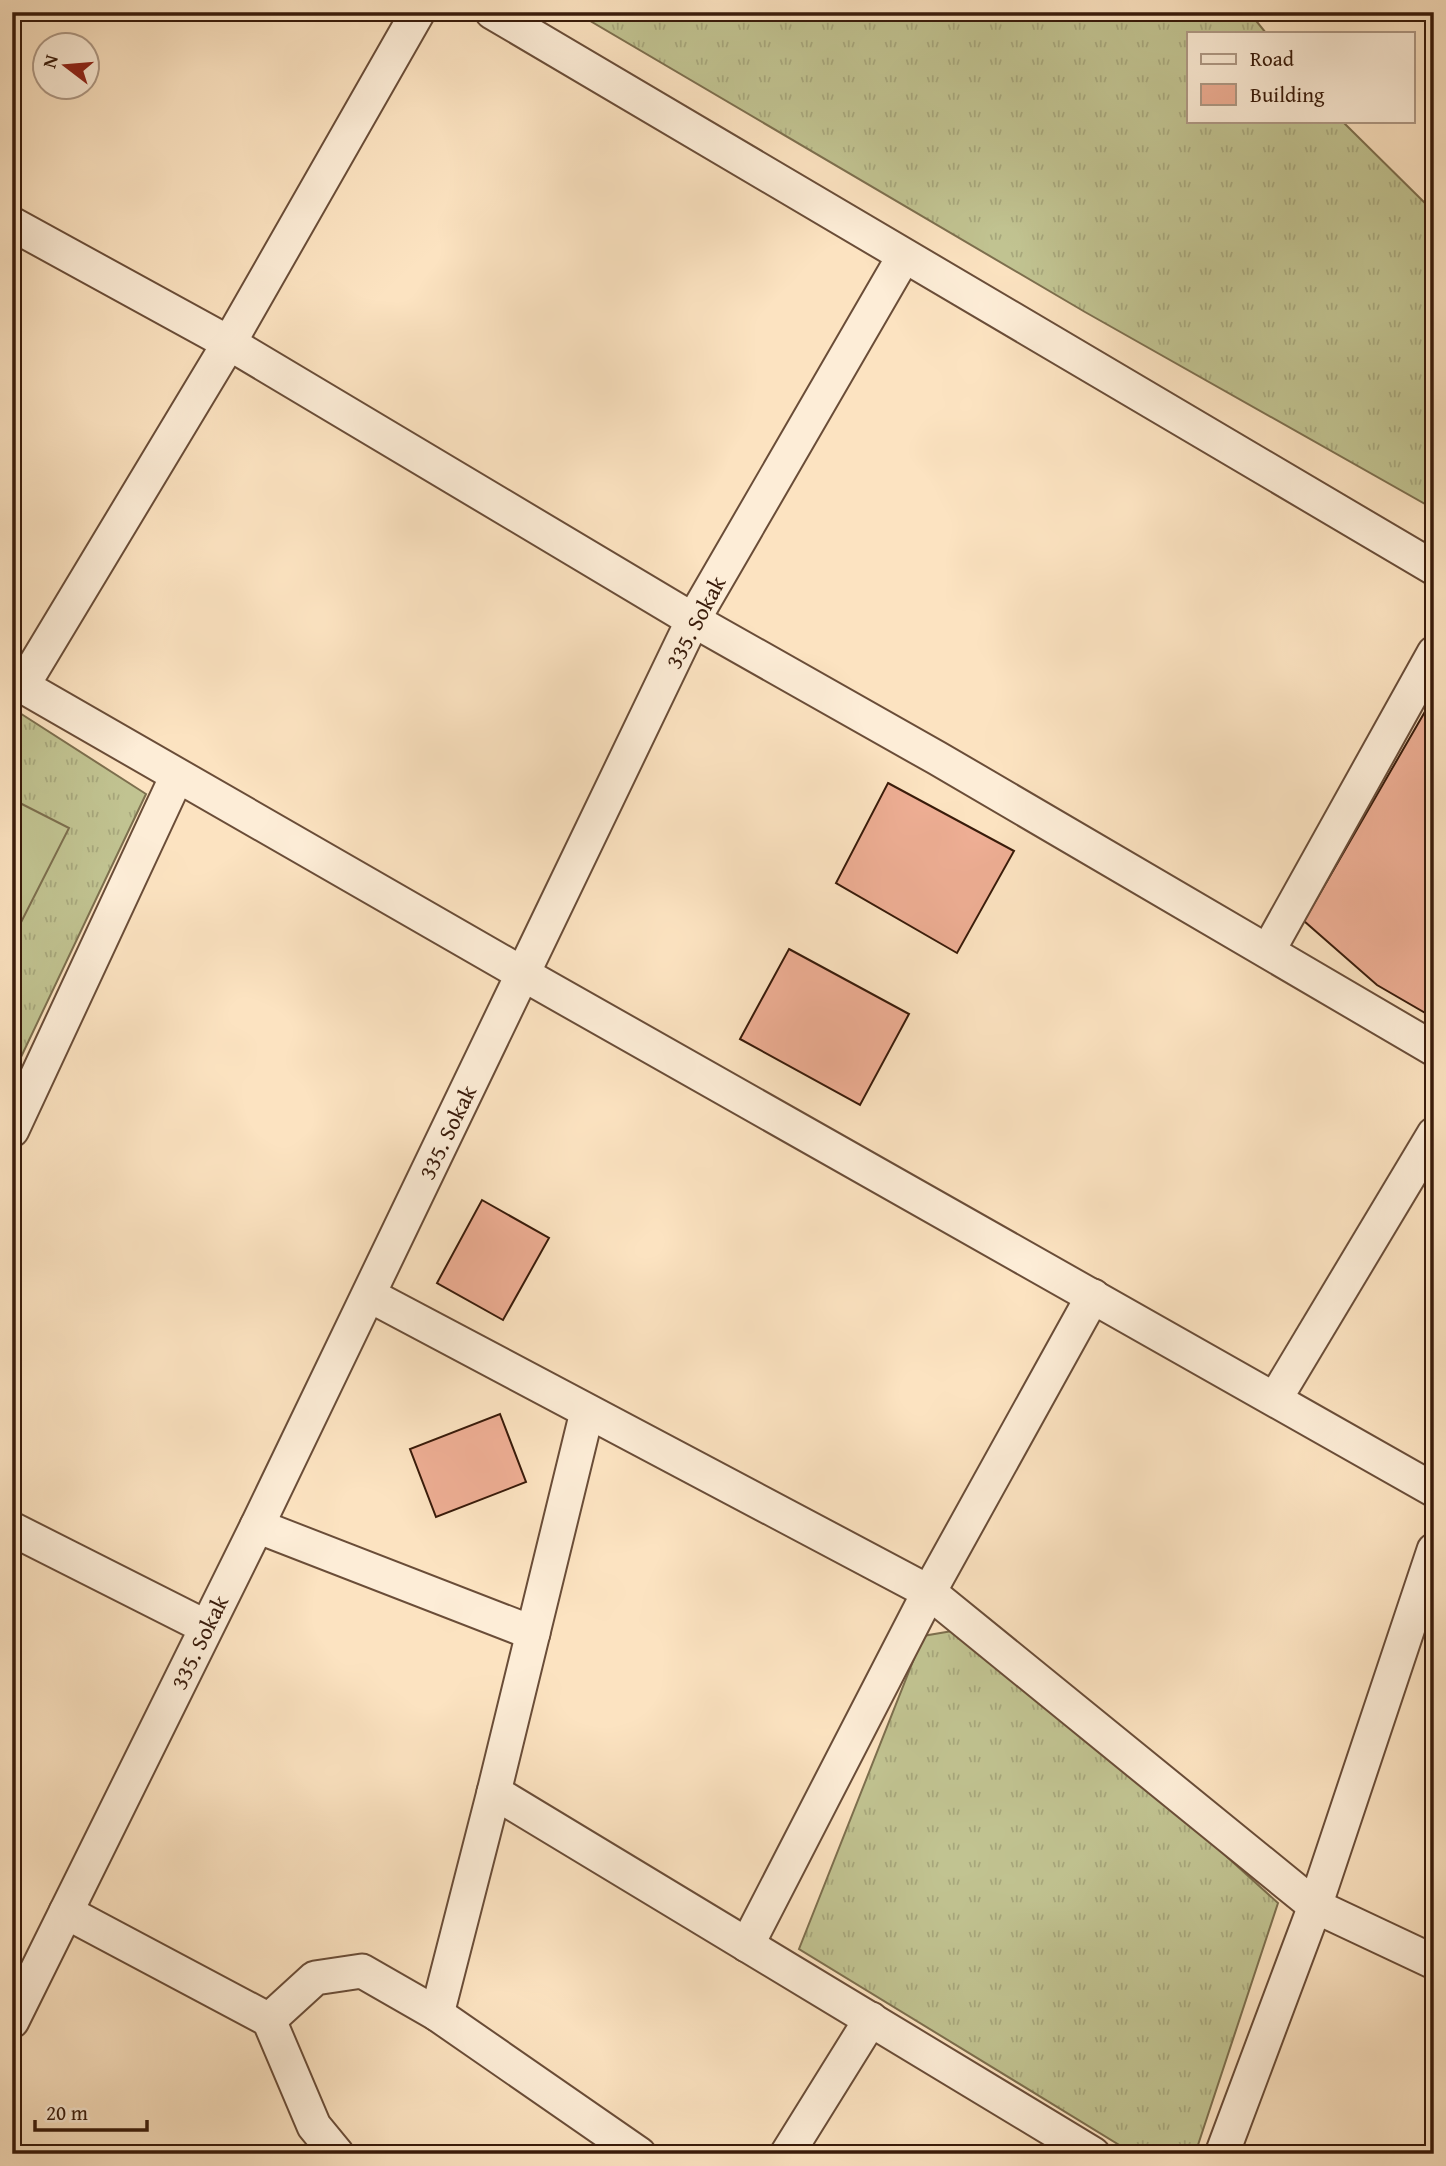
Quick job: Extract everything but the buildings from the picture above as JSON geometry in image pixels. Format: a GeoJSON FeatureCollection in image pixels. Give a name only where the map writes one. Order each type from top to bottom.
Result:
{"type":"FeatureCollection","features":[{"type":"Feature","properties":{"kind":"street"},"geometry":{"type":"LineString","coordinates":[[418,12],[229,343],[18,683],[523,974],[1434,1490]]}},
{"type":"Feature","properties":{"kind":"street"},"geometry":{"type":"LineString","coordinates":[[492,12],[1434,568]]}},
{"type":"Feature","properties":{"kind":"street"},"geometry":{"type":"LineString","coordinates":[[12,224],[229,343],[693,620],[937,758],[1434,1049]]}},
{"type":"Feature","properties":{"kind":"street","name":"335. Sokak"},"geometry":{"type":"LineString","coordinates":[[12,2021],[257,1526],[693,620],[904,256]]}},
{"type":"Feature","properties":{"kind":"street"},"geometry":{"type":"LineString","coordinates":[[1268,951],[1434,653]]}},
{"type":"Feature","properties":{"kind":"street"},"geometry":{"type":"LineString","coordinates":[[12,1130],[177,776]]}},
{"type":"Feature","properties":{"kind":"street"},"geometry":{"type":"LineString","coordinates":[[1275,1399],[1434,1134]]}},
{"type":"Feature","properties":{"kind":"street"},"geometry":{"type":"LineString","coordinates":[[369,1295],[929,1592],[1315,1906],[1434,1962]]}},
{"type":"Feature","properties":{"kind":"street"},"geometry":{"type":"LineString","coordinates":[[747,1945],[929,1592],[1093,1296]]}},
{"type":"Feature","properties":{"kind":"street"},"geometry":{"type":"LineString","coordinates":[[437,2014],[587,1412]]}},
{"type":"Feature","properties":{"kind":"street"},"geometry":{"type":"LineString","coordinates":[[257,1526],[533,1633]]}},
{"type":"Feature","properties":{"kind":"street"},"geometry":{"type":"LineString","coordinates":[[12,1530],[206,1627]]}},
{"type":"Feature","properties":{"kind":"street"},"geometry":{"type":"LineString","coordinates":[[1222,2154],[1315,1906],[1434,1550]]}},
{"type":"Feature","properties":{"kind":"street"},"geometry":{"type":"LineString","coordinates":[[494,1792],[1093,2154]]}},
{"type":"Feature","properties":{"kind":"street"},"geometry":{"type":"LineString","coordinates":[[66,1912],[269,2020],[314,2126],[337,2154]]}},
{"type":"Feature","properties":{"kind":"street"},"geometry":{"type":"LineString","coordinates":[[269,2020],[315,1978],[362,1971],[437,2014],[639,2154]]}},
{"type":"Feature","properties":{"kind":"street"},"geometry":{"type":"LineString","coordinates":[[787,2154],[871,2019]]}},
{"type":"Feature","properties":{"kind":"green space"},"geometry":{"type":"Polygon","coordinates":[[[575,12],[1249,12],[1265,32],[1187,32],[1187,122],[1343,122],[1434,212],[1434,509],[1085,312],[575,12]]]}},
{"type":"Feature","properties":{"kind":"green space"},"geometry":{"type":"Polygon","coordinates":[[[12,708],[146,794],[12,1076],[12,708]]]}},
{"type":"Feature","properties":{"kind":"green space"},"geometry":{"type":"Polygon","coordinates":[[[12,799],[69,828],[12,940],[12,799]]]}},
{"type":"Feature","properties":{"kind":"green space"},"geometry":{"type":"Polygon","coordinates":[[[958,1630],[991,1643],[1278,1903],[1195,2154],[1134,2154],[799,1949],[923,1636],[958,1630]]]}}]}
